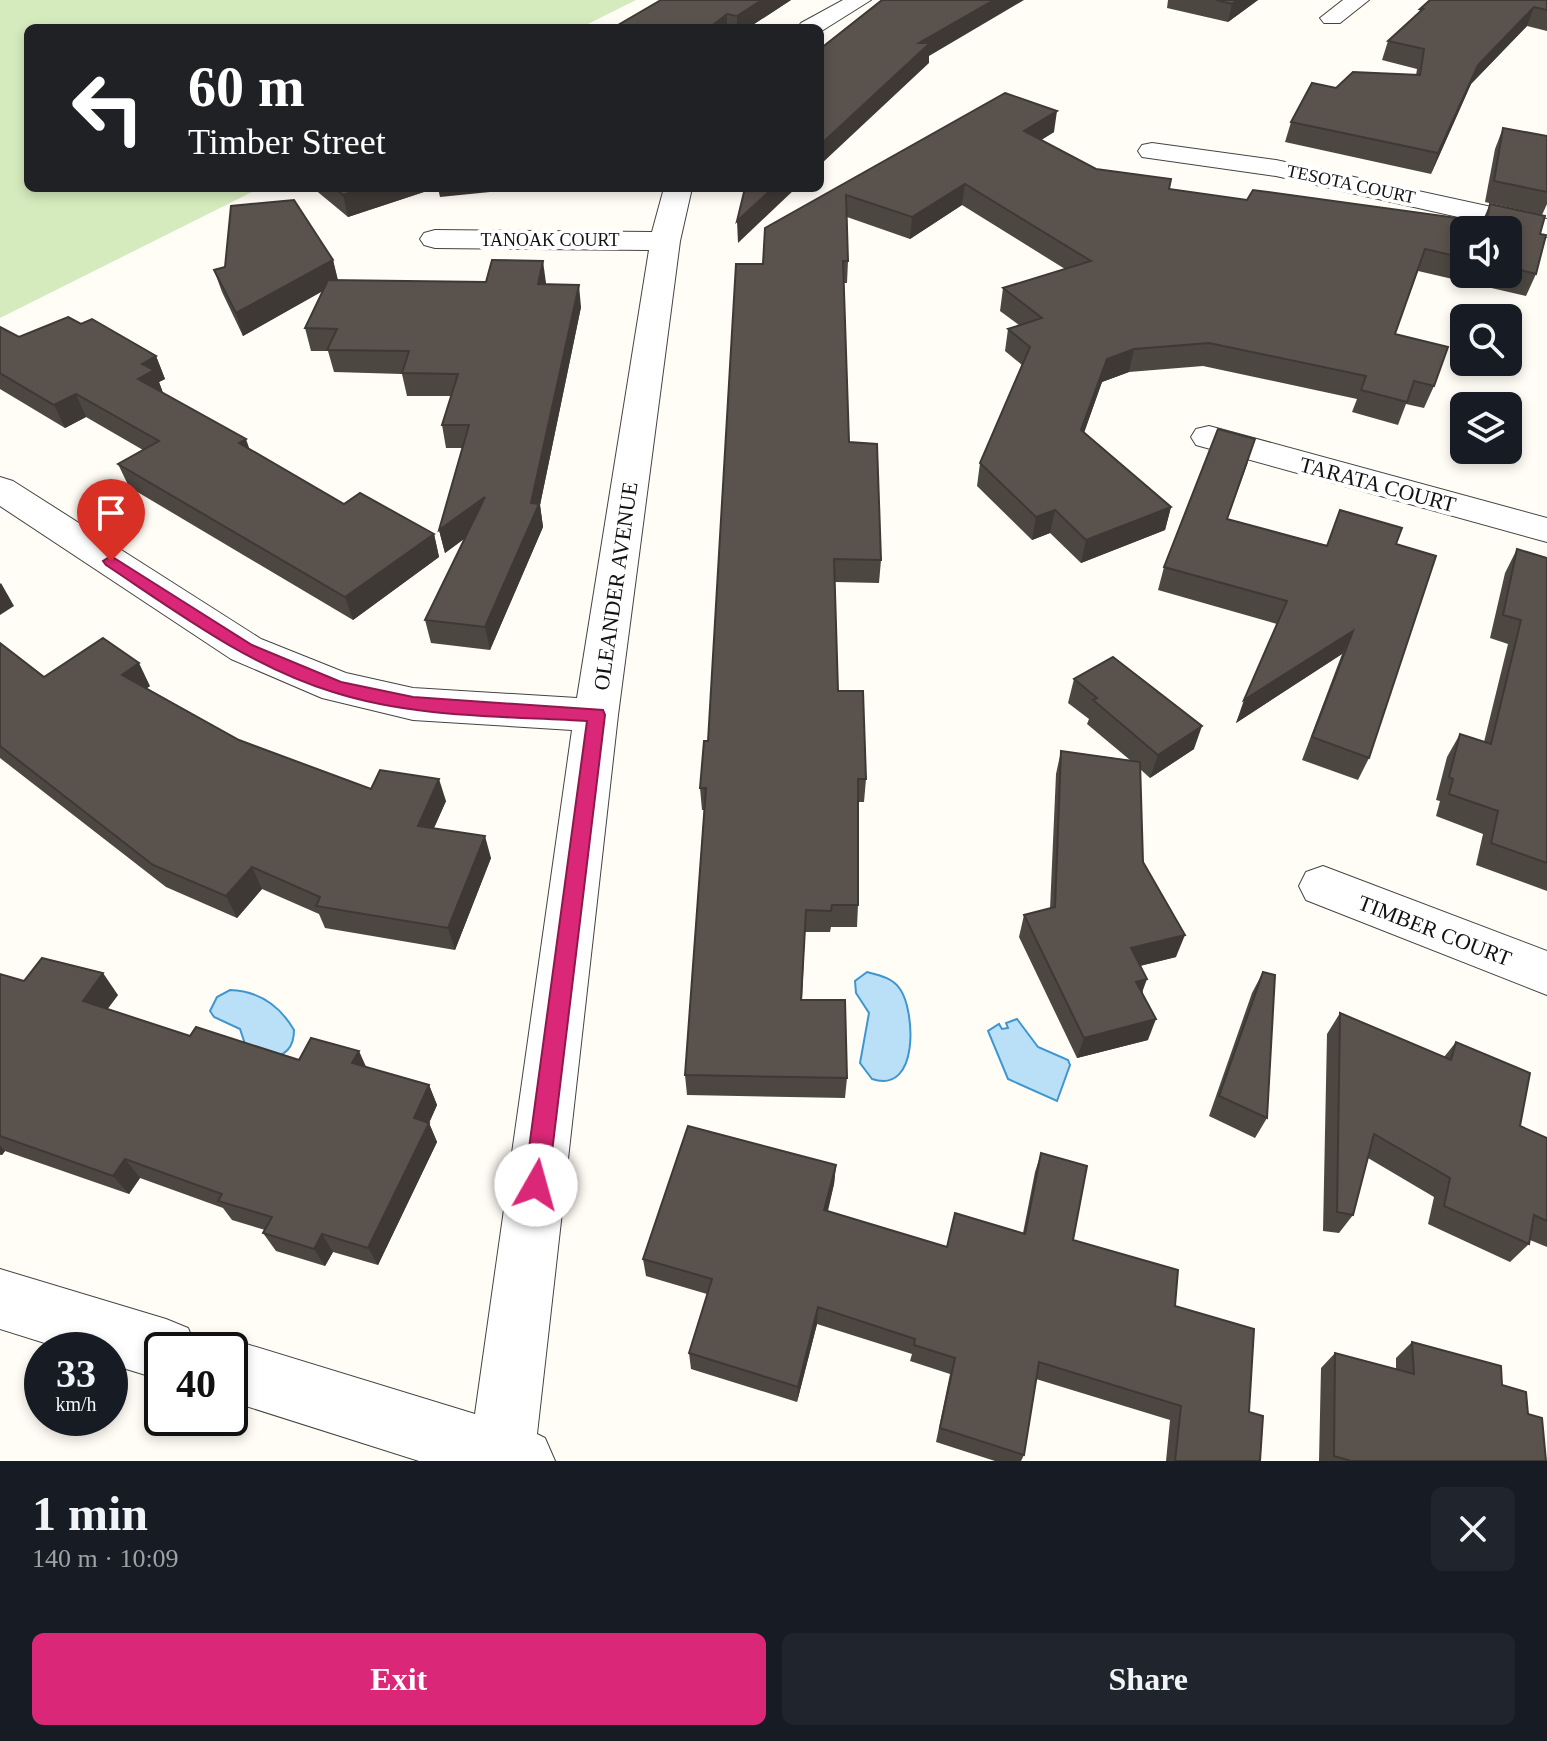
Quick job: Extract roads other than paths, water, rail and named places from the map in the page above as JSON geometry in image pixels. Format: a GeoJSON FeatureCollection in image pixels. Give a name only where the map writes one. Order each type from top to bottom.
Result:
{"type":"FeatureCollection","features":[{"type":"Feature","properties":{"kind":"street"},"geometry":{"type":"LineString","coordinates":[[816,24],[860,0]]}},
{"type":"Feature","properties":{"kind":"street"},"geometry":{"type":"LineString","coordinates":[[1332,18],[1358,0]]}},
{"type":"Feature","properties":{"kind":"street","name":"TESOTA COURT"},"geometry":{"type":"LineString","coordinates":[[1152,151],[1276,168],[1547,228]]}},
{"type":"Feature","properties":{"kind":"street","name":"OLEANDER AVENUE"},"geometry":{"type":"LineString","coordinates":[[508,1459],[596,715],[665,241],[677,192]]}},
{"type":"Feature","properties":{"kind":"street","name":"TANOAK COURT"},"geometry":{"type":"LineString","coordinates":[[435,239],[665,241]]}},
{"type":"Feature","properties":{"kind":"street","name":"TARATA COURT"},"geometry":{"type":"LineString","coordinates":[[1209,437],[1547,530]]}},
{"type":"Feature","properties":{"kind":"street"},"geometry":{"type":"LineString","coordinates":[[0,489],[246,649],[337,687],[413,704],[596,715]]}},
{"type":"Feature","properties":{"kind":"street","name":"TIMBER COURT"},"geometry":{"type":"LineString","coordinates":[[1323,886],[1547,973]]}},
{"type":"Feature","properties":{"kind":"street"},"geometry":{"type":"LineString","coordinates":[[0,1299],[144,1343]]}},
{"type":"Feature","properties":{"kind":"street"},"geometry":{"type":"LineString","coordinates":[[248,1376],[508,1459]]}},
{"type":"Feature","properties":{"kind":"water"},"geometry":{"type":"Polygon","coordinates":[[[867,972],[897,985],[909,1014],[910,1048],[906,1063],[899,1075],[888,1081],[872,1079],[860,1063],[869,1013],[856,993],[855,981],[867,972]]]}},
{"type":"Feature","properties":{"kind":"water"},"geometry":{"type":"Polygon","coordinates":[[[230,990],[250,993],[268,1001],[282,1014],[294,1030],[288,1050],[269,1061],[248,1053],[240,1029],[214,1017],[210,1011],[217,997],[230,990]]]}},
{"type":"Feature","properties":{"kind":"water"},"geometry":{"type":"Polygon","coordinates":[[[1017,1019],[1038,1047],[1068,1060],[1070,1065],[1057,1101],[1008,1079],[988,1031],[999,1024],[1002,1029],[1008,1028],[1006,1023],[1017,1019]]]}}]}
